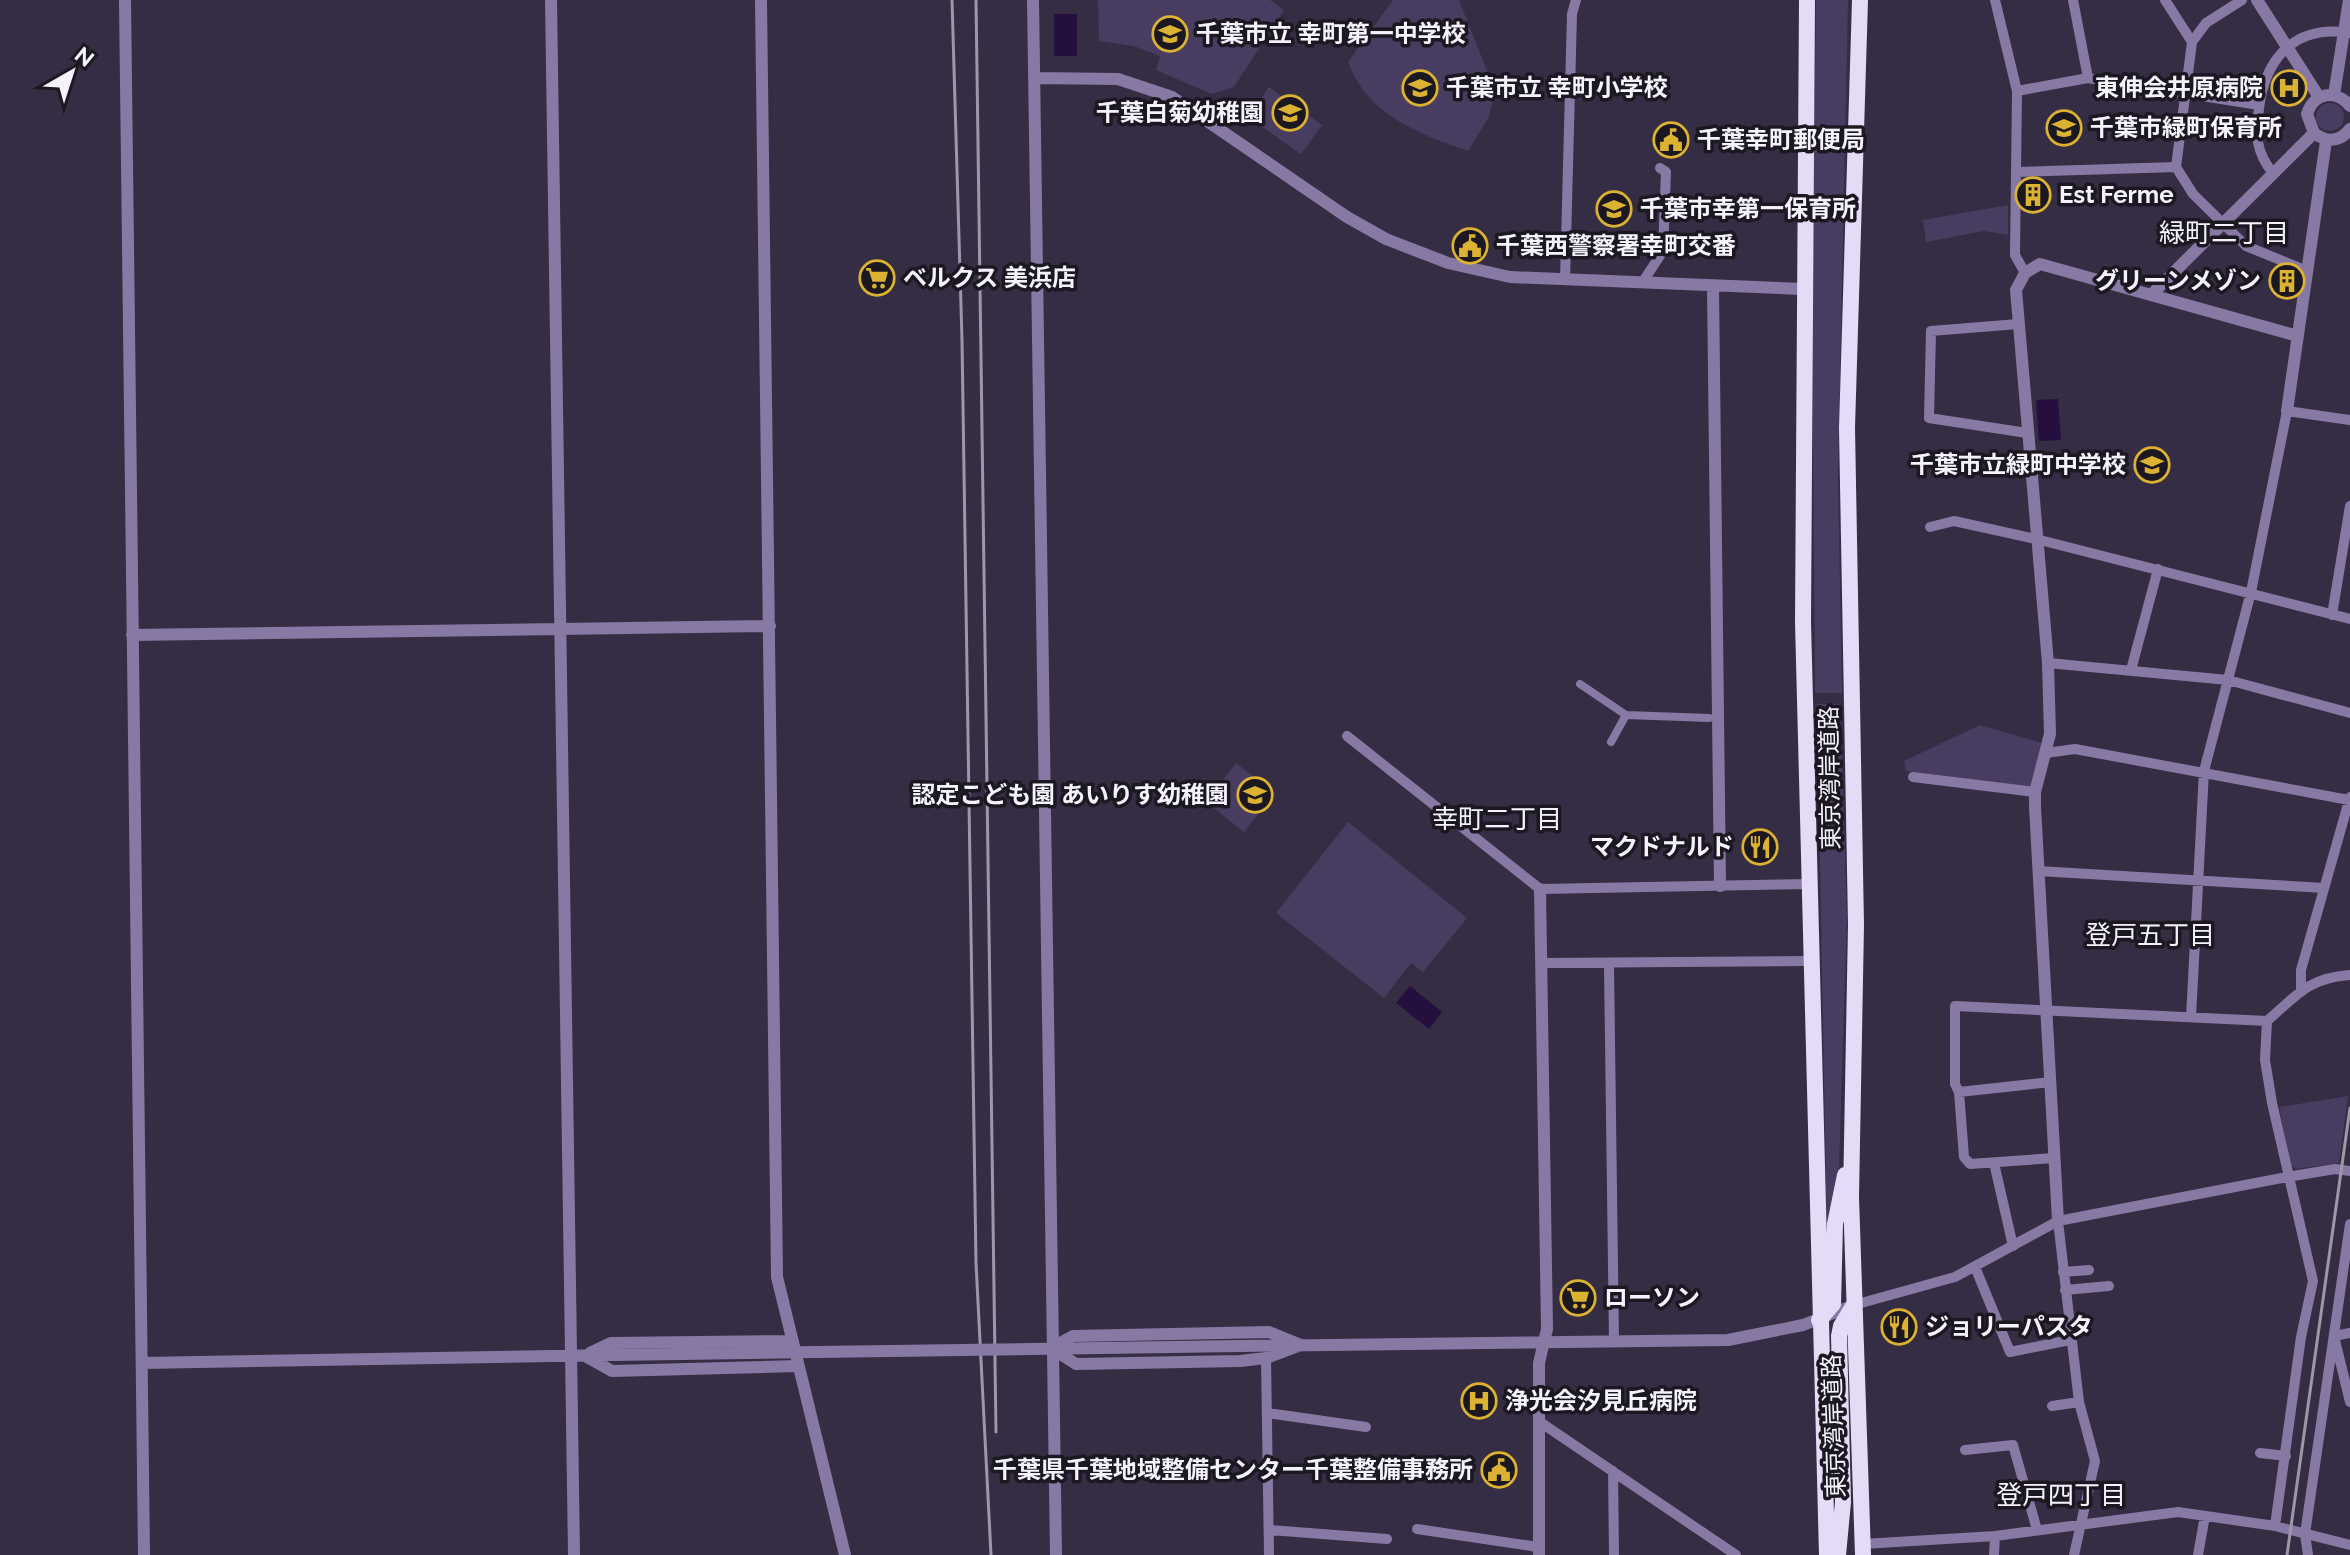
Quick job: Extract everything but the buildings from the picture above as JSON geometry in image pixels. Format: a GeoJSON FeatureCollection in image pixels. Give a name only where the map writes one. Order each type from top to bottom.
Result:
{"type":"FeatureCollection","features":[{"type":"Feature","properties":{"kind":"highway","name":"東京湾岸道路"},"geometry":{"type":"LineString","coordinates":[[1807,0],[1803,607],[1827,1555]]}},
{"type":"Feature","properties":{"kind":"highway","name":"東京湾岸道路"},"geometry":{"type":"LineString","coordinates":[[1860,0],[1847,428],[1856,925],[1850,1155],[1863,1550]]}},
{"type":"Feature","properties":{"kind":"highway"},"geometry":{"type":"LineString","coordinates":[[1819,1320],[1833,1304],[1835,1224],[1850,1155]]}},
{"type":"Feature","properties":{"kind":"highway"},"geometry":{"type":"LineString","coordinates":[[1838,1555],[1843,1515],[1839,1336],[1844,1320],[1854,1305]]}},
{"type":"Feature","properties":{"kind":"street"},"geometry":{"type":"LineString","coordinates":[[125,0],[144,1555]]}},
{"type":"Feature","properties":{"kind":"street"},"geometry":{"type":"LineString","coordinates":[[551,0],[561,629],[578,1356],[574,1555]]}},
{"type":"Feature","properties":{"kind":"street"},"geometry":{"type":"LineString","coordinates":[[761,0],[777,1277],[845,1555]]}},
{"type":"Feature","properties":{"kind":"street"},"geometry":{"type":"LineString","coordinates":[[1033,0],[1056,1555]]}},
{"type":"Feature","properties":{"kind":"street"},"geometry":{"type":"LineString","coordinates":[[1565,280],[1572,14],[1576,0]]}},
{"type":"Feature","properties":{"kind":"street"},"geometry":{"type":"LineString","coordinates":[[1995,0],[2017,91],[2015,255],[2025,273]]}},
{"type":"Feature","properties":{"kind":"street"},"geometry":{"type":"LineString","coordinates":[[2073,0],[2088,78]]}},
{"type":"Feature","properties":{"kind":"street"},"geometry":{"type":"LineString","coordinates":[[2165,0],[2192,42]]}},
{"type":"Feature","properties":{"kind":"street"},"geometry":{"type":"LineString","coordinates":[[2242,0],[2206,23],[2192,42],[2176,167],[2193,194],[2246,246],[2307,271]]}},
{"type":"Feature","properties":{"kind":"street"},"geometry":{"type":"LineString","coordinates":[[2257,0],[2319,97]]}},
{"type":"Feature","properties":{"kind":"street"},"geometry":{"type":"LineString","coordinates":[[2334,95],[2347,32],[2349,0]]}},
{"type":"Feature","properties":{"kind":"street"},"geometry":{"type":"LineString","coordinates":[[2273,173],[2256,141],[2259,105],[2268,69],[2287,49],[2314,33],[2347,32]]}},
{"type":"Feature","properties":{"kind":"street"},"geometry":{"type":"LineString","coordinates":[[1034,78],[1118,79],[1148,87],[1188,106],[1317,198],[1386,239],[1470,269],[1510,277],[1803,289]]}},
{"type":"Feature","properties":{"kind":"street"},"geometry":{"type":"LineString","coordinates":[[2017,91],[2088,78],[2259,105]]}},
{"type":"Feature","properties":{"kind":"street"},"geometry":{"type":"LineString","coordinates":[[2350,106],[2334,95],[2319,97],[2307,114],[2314,133],[2326,141],[2339,139],[2350,129]]}},
{"type":"Feature","properties":{"kind":"street"},"geometry":{"type":"LineString","coordinates":[[2151,295],[2314,133]]}},
{"type":"Feature","properties":{"kind":"street"},"geometry":{"type":"LineString","coordinates":[[2191,1017],[2204,771],[2251,592],[2287,411],[2326,141]]}},
{"type":"Feature","properties":{"kind":"street"},"geometry":{"type":"LineString","coordinates":[[2017,172],[2176,167]]}},
{"type":"Feature","properties":{"kind":"street"},"geometry":{"type":"LineString","coordinates":[[1642,283],[1663,251],[1666,172],[1660,168]]}},
{"type":"Feature","properties":{"kind":"street"},"geometry":{"type":"LineString","coordinates":[[2074,1555],[2095,1461],[2079,1402],[2058,1221],[2035,792],[2050,734],[2048,663],[2016,290],[2025,273],[2040,264],[2298,336]]}},
{"type":"Feature","properties":{"kind":"street"},"geometry":{"type":"LineString","coordinates":[[1713,286],[1720,886]]}},
{"type":"Feature","properties":{"kind":"street"},"geometry":{"type":"LineString","coordinates":[[2018,324],[1931,331],[1929,418],[2027,433]]}},
{"type":"Feature","properties":{"kind":"street"},"geometry":{"type":"LineString","coordinates":[[2287,411],[2350,420]]}},
{"type":"Feature","properties":{"kind":"street"},"geometry":{"type":"LineString","coordinates":[[2332,615],[2350,506]]}},
{"type":"Feature","properties":{"kind":"street"},"geometry":{"type":"LineString","coordinates":[[1930,527],[1954,521],[2251,592],[2350,619]]}},
{"type":"Feature","properties":{"kind":"street"},"geometry":{"type":"LineString","coordinates":[[2131,670],[2158,569]]}},
{"type":"Feature","properties":{"kind":"street"},"geometry":{"type":"LineString","coordinates":[[132,635],[770,626]]}},
{"type":"Feature","properties":{"kind":"street"},"geometry":{"type":"LineString","coordinates":[[2048,663],[2228,680],[2350,713]]}},
{"type":"Feature","properties":{"kind":"street"},"geometry":{"type":"LineString","coordinates":[[1580,684],[1626,715],[1709,718]]}},
{"type":"Feature","properties":{"kind":"street"},"geometry":{"type":"LineString","coordinates":[[1611,742],[1626,715]]}},
{"type":"Feature","properties":{"kind":"street"},"geometry":{"type":"LineString","coordinates":[[1347,736],[1540,889],[1810,884]]}},
{"type":"Feature","properties":{"kind":"street"},"geometry":{"type":"LineString","coordinates":[[2046,753],[2075,749],[2350,798],[2301,970],[2301,988]]}},
{"type":"Feature","properties":{"kind":"street"},"geometry":{"type":"LineString","coordinates":[[1913,777],[2035,792]]}},
{"type":"Feature","properties":{"kind":"street"},"geometry":{"type":"LineString","coordinates":[[2038,871],[2324,888]]}},
{"type":"Feature","properties":{"kind":"street"},"geometry":{"type":"LineString","coordinates":[[1417,1529],[1539,1551],[1539,1363],[1547,1329],[1540,889]]}},
{"type":"Feature","properties":{"kind":"street"},"geometry":{"type":"LineString","coordinates":[[1541,963],[1609,965],[1810,961]]}},
{"type":"Feature","properties":{"kind":"street"},"geometry":{"type":"LineString","coordinates":[[1609,965],[1614,1342]]}},
{"type":"Feature","properties":{"kind":"street"},"geometry":{"type":"LineString","coordinates":[[2275,1526],[2301,1337],[2313,1281],[2287,1177],[2265,1060],[2267,1021],[2301,988],[2332,977],[2350,976]]}},
{"type":"Feature","properties":{"kind":"street"},"geometry":{"type":"LineString","coordinates":[[2054,1158],[1970,1164],[1964,1157],[1959,1092],[1955,1084],[1955,1006],[2048,1013],[2267,1021]]}},
{"type":"Feature","properties":{"kind":"street"},"geometry":{"type":"LineString","coordinates":[[1959,1092],[2051,1082]]}},
{"type":"Feature","properties":{"kind":"street"},"geometry":{"type":"LineString","coordinates":[[1994,1163],[2013,1246]]}},
{"type":"Feature","properties":{"kind":"street"},"geometry":{"type":"LineString","coordinates":[[142,1363],[1728,1340],[1819,1320],[1854,1305],[1955,1277],[2058,1221],[2287,1177],[2335,1169],[2350,1171]]}},
{"type":"Feature","properties":{"kind":"street"},"geometry":{"type":"LineString","coordinates":[[2308,1555],[2305,1534],[2350,1224]]}},
{"type":"Feature","properties":{"kind":"street"},"geometry":{"type":"LineString","coordinates":[[1975,1267],[2010,1352],[2070,1340]]}},
{"type":"Feature","properties":{"kind":"street"},"geometry":{"type":"LineString","coordinates":[[2063,1272],[2089,1270]]}},
{"type":"Feature","properties":{"kind":"street"},"geometry":{"type":"LineString","coordinates":[[2065,1290],[2109,1286]]}},
{"type":"Feature","properties":{"kind":"street"},"geometry":{"type":"LineString","coordinates":[[1051,1348],[1073,1336],[1269,1332],[1301,1345]]}},
{"type":"Feature","properties":{"kind":"street"},"geometry":{"type":"LineString","coordinates":[[2334,1336],[2350,1333]]}},
{"type":"Feature","properties":{"kind":"street"},"geometry":{"type":"LineString","coordinates":[[2334,1336],[2350,1402]]}},
{"type":"Feature","properties":{"kind":"street"},"geometry":{"type":"LineString","coordinates":[[578,1356],[611,1343],[793,1341]]}},
{"type":"Feature","properties":{"kind":"street"},"geometry":{"type":"LineString","coordinates":[[1051,1348],[1076,1364],[1266,1358],[1301,1345]]}},
{"type":"Feature","properties":{"kind":"street"},"geometry":{"type":"LineString","coordinates":[[578,1356],[612,1371],[798,1366]]}},
{"type":"Feature","properties":{"kind":"street"},"geometry":{"type":"LineString","coordinates":[[1266,1358],[1269,1555]]}},
{"type":"Feature","properties":{"kind":"street"},"geometry":{"type":"LineString","coordinates":[[2052,1406],[2079,1402]]}},
{"type":"Feature","properties":{"kind":"street"},"geometry":{"type":"LineString","coordinates":[[1267,1413],[1366,1427]]}},
{"type":"Feature","properties":{"kind":"street"},"geometry":{"type":"LineString","coordinates":[[1540,1422],[1736,1555]]}},
{"type":"Feature","properties":{"kind":"street"},"geometry":{"type":"LineString","coordinates":[[1965,1450],[2013,1445],[2037,1530]]}},
{"type":"Feature","properties":{"kind":"street"},"geometry":{"type":"LineString","coordinates":[[2260,1453],[2286,1456]]}},
{"type":"Feature","properties":{"kind":"street"},"geometry":{"type":"LineString","coordinates":[[1613,1471],[1616,1554]]}},
{"type":"Feature","properties":{"kind":"street"},"geometry":{"type":"LineString","coordinates":[[1863,1550],[2178,1512],[2275,1526],[2350,1545]]}},
{"type":"Feature","properties":{"kind":"street"},"geometry":{"type":"LineString","coordinates":[[2198,1555],[2205,1516]]}},
{"type":"Feature","properties":{"kind":"street"},"geometry":{"type":"LineString","coordinates":[[1269,1530],[1387,1539]]}},
{"type":"Feature","properties":{"kind":"street"},"geometry":{"type":"LineString","coordinates":[[1994,1555],[1995,1536]]}},
{"type":"Feature","properties":{"kind":"shaded area"},"geometry":{"type":"Polygon","coordinates":[[[1098,0],[1270,0],[1284,10],[1234,87],[1212,94],[1156,70],[1160,56],[1134,46],[1099,41],[1098,0]]]}},
{"type":"Feature","properties":{"kind":"shaded area","name":"千葉市立 幸町小学校"},"geometry":{"type":"Polygon","coordinates":[[[1393,0],[1459,0],[1495,91],[1489,117],[1468,151],[1414,129],[1381,109],[1368,96],[1348,62],[1393,0]]]}},
{"type":"Feature","properties":{"kind":"shaded area"},"geometry":{"type":"Polygon","coordinates":[[[1816,0],[1848,0],[1838,477],[1842,693],[1815,693],[1812,310],[1816,0]]]}},
{"type":"Feature","properties":{"kind":"shaded area"},"geometry":{"type":"Polygon","coordinates":[[[1054,14],[1077,14],[1077,56],[1054,56],[1054,14]]]}},
{"type":"Feature","properties":{"kind":"shaded area"},"geometry":{"type":"Polygon","coordinates":[[[1269,87],[1322,125],[1301,154],[1248,117],[1269,87]]]}},
{"type":"Feature","properties":{"kind":"shaded area"},"geometry":{"type":"Polygon","coordinates":[[[2330,103],[2340,107],[2344,117],[2340,127],[2330,131],[2320,127],[2316,117],[2320,107],[2330,103]]]}},
{"type":"Feature","properties":{"kind":"shaded area"},"geometry":{"type":"Polygon","coordinates":[[[2008,205],[2008,235],[1984,231],[1926,242],[1923,220],[2008,205]]]}},
{"type":"Feature","properties":{"kind":"shaded area"},"geometry":{"type":"Polygon","coordinates":[[[2058,399],[2061,440],[2039,441],[2036,400],[2058,399]]]}},
{"type":"Feature","properties":{"kind":"shaded area"},"geometry":{"type":"Polygon","coordinates":[[[1817,704],[1840,704],[1847,918],[1839,1167],[1828,1290],[1817,704]]]}},
{"type":"Feature","properties":{"kind":"shaded area"},"geometry":{"type":"Polygon","coordinates":[[[1980,725],[2042,743],[2032,785],[2028,787],[1906,771],[1904,761],[1980,725]]]}},
{"type":"Feature","properties":{"kind":"shaded area"},"geometry":{"type":"Polygon","coordinates":[[[1236,763],[1275,793],[1244,832],[1206,802],[1236,763]]]}},
{"type":"Feature","properties":{"kind":"shaded area"},"geometry":{"type":"Polygon","coordinates":[[[1348,822],[1467,918],[1423,972],[1411,963],[1384,998],[1276,913],[1348,822]]]}},
{"type":"Feature","properties":{"kind":"shaded area"},"geometry":{"type":"Polygon","coordinates":[[[1410,986],[1442,1012],[1429,1029],[1396,1003],[1410,986]]]}},
{"type":"Feature","properties":{"kind":"shaded area"},"geometry":{"type":"Polygon","coordinates":[[[2348,1096],[2339,1163],[2296,1169],[2291,1165],[2279,1107],[2348,1096]]]}},
{"type":"Feature","properties":{"kind":"railway"},"geometry":{"type":"LineString","coordinates":[[952,0],[962,340],[976,1263],[991,1555]]}},
{"type":"Feature","properties":{"kind":"railway"},"geometry":{"type":"LineString","coordinates":[[976,0],[996,1432]]}},
{"type":"Feature","properties":{"kind":"railway"},"geometry":{"type":"LineString","coordinates":[[2287,1555],[2350,1108]]}},
{"type":"Feature","properties":{"kind":"place","name":"千葉市立 幸町第一中学校"},"geometry":{"type":"Point","coordinates":[1170,34]}},
{"type":"Feature","properties":{"kind":"place","name":"千葉市立 幸町小学校"},"geometry":{"type":"Point","coordinates":[1420,88]}},
{"type":"Feature","properties":{"kind":"place","name":"東伸会井原病院"},"geometry":{"type":"Point","coordinates":[2289,88]}},
{"type":"Feature","properties":{"kind":"place","name":"千葉白菊幼稚園"},"geometry":{"type":"Point","coordinates":[1290,113]}},
{"type":"Feature","properties":{"kind":"place","name":"千葉市緑町保育所"},"geometry":{"type":"Point","coordinates":[2064,128]}},
{"type":"Feature","properties":{"kind":"place","name":"千葉幸町郵便局"},"geometry":{"type":"Point","coordinates":[1671,140]}},
{"type":"Feature","properties":{"kind":"place","name":"Est Ferme"},"geometry":{"type":"Point","coordinates":[2033,195]}},
{"type":"Feature","properties":{"kind":"place","name":"千葉市幸第一保育所"},"geometry":{"type":"Point","coordinates":[1614,209]}},
{"type":"Feature","properties":{"kind":"place","name":"千葉西警察署幸町交番"},"geometry":{"type":"Point","coordinates":[1470,246]}},
{"type":"Feature","properties":{"kind":"place","name":"ベルクス 美浜店"},"geometry":{"type":"Point","coordinates":[877,278]}},
{"type":"Feature","properties":{"kind":"place","name":"グリーンメゾン"},"geometry":{"type":"Point","coordinates":[2287,281]}},
{"type":"Feature","properties":{"kind":"place","name":"千葉市立緑町中学校"},"geometry":{"type":"Point","coordinates":[2152,465]}},
{"type":"Feature","properties":{"kind":"place","name":"認定こども園 あいりす幼稚園"},"geometry":{"type":"Point","coordinates":[1255,795]}},
{"type":"Feature","properties":{"kind":"place","name":"マクドナルド"},"geometry":{"type":"Point","coordinates":[1760,847]}},
{"type":"Feature","properties":{"kind":"place","name":"ローソン"},"geometry":{"type":"Point","coordinates":[1578,1298]}},
{"type":"Feature","properties":{"kind":"place","name":"ジョリーパスタ"},"geometry":{"type":"Point","coordinates":[1899,1327]}},
{"type":"Feature","properties":{"kind":"place","name":"浄光会汐見丘病院"},"geometry":{"type":"Point","coordinates":[1479,1401]}},
{"type":"Feature","properties":{"kind":"place","name":"千葉県千葉地域整備センター千葉整備事務所"},"geometry":{"type":"Point","coordinates":[1499,1470]}},
{"type":"Feature","properties":{"kind":"district","name":"緑町二丁目"},"geometry":{"type":"Point","coordinates":[2224,233]}},
{"type":"Feature","properties":{"kind":"district","name":"幸町二丁目"},"geometry":{"type":"Point","coordinates":[1497,819]}},
{"type":"Feature","properties":{"kind":"district","name":"登戸五丁目"},"geometry":{"type":"Point","coordinates":[2150,935]}},
{"type":"Feature","properties":{"kind":"district","name":"登戸四丁目"},"geometry":{"type":"Point","coordinates":[2061,1495]}}]}
